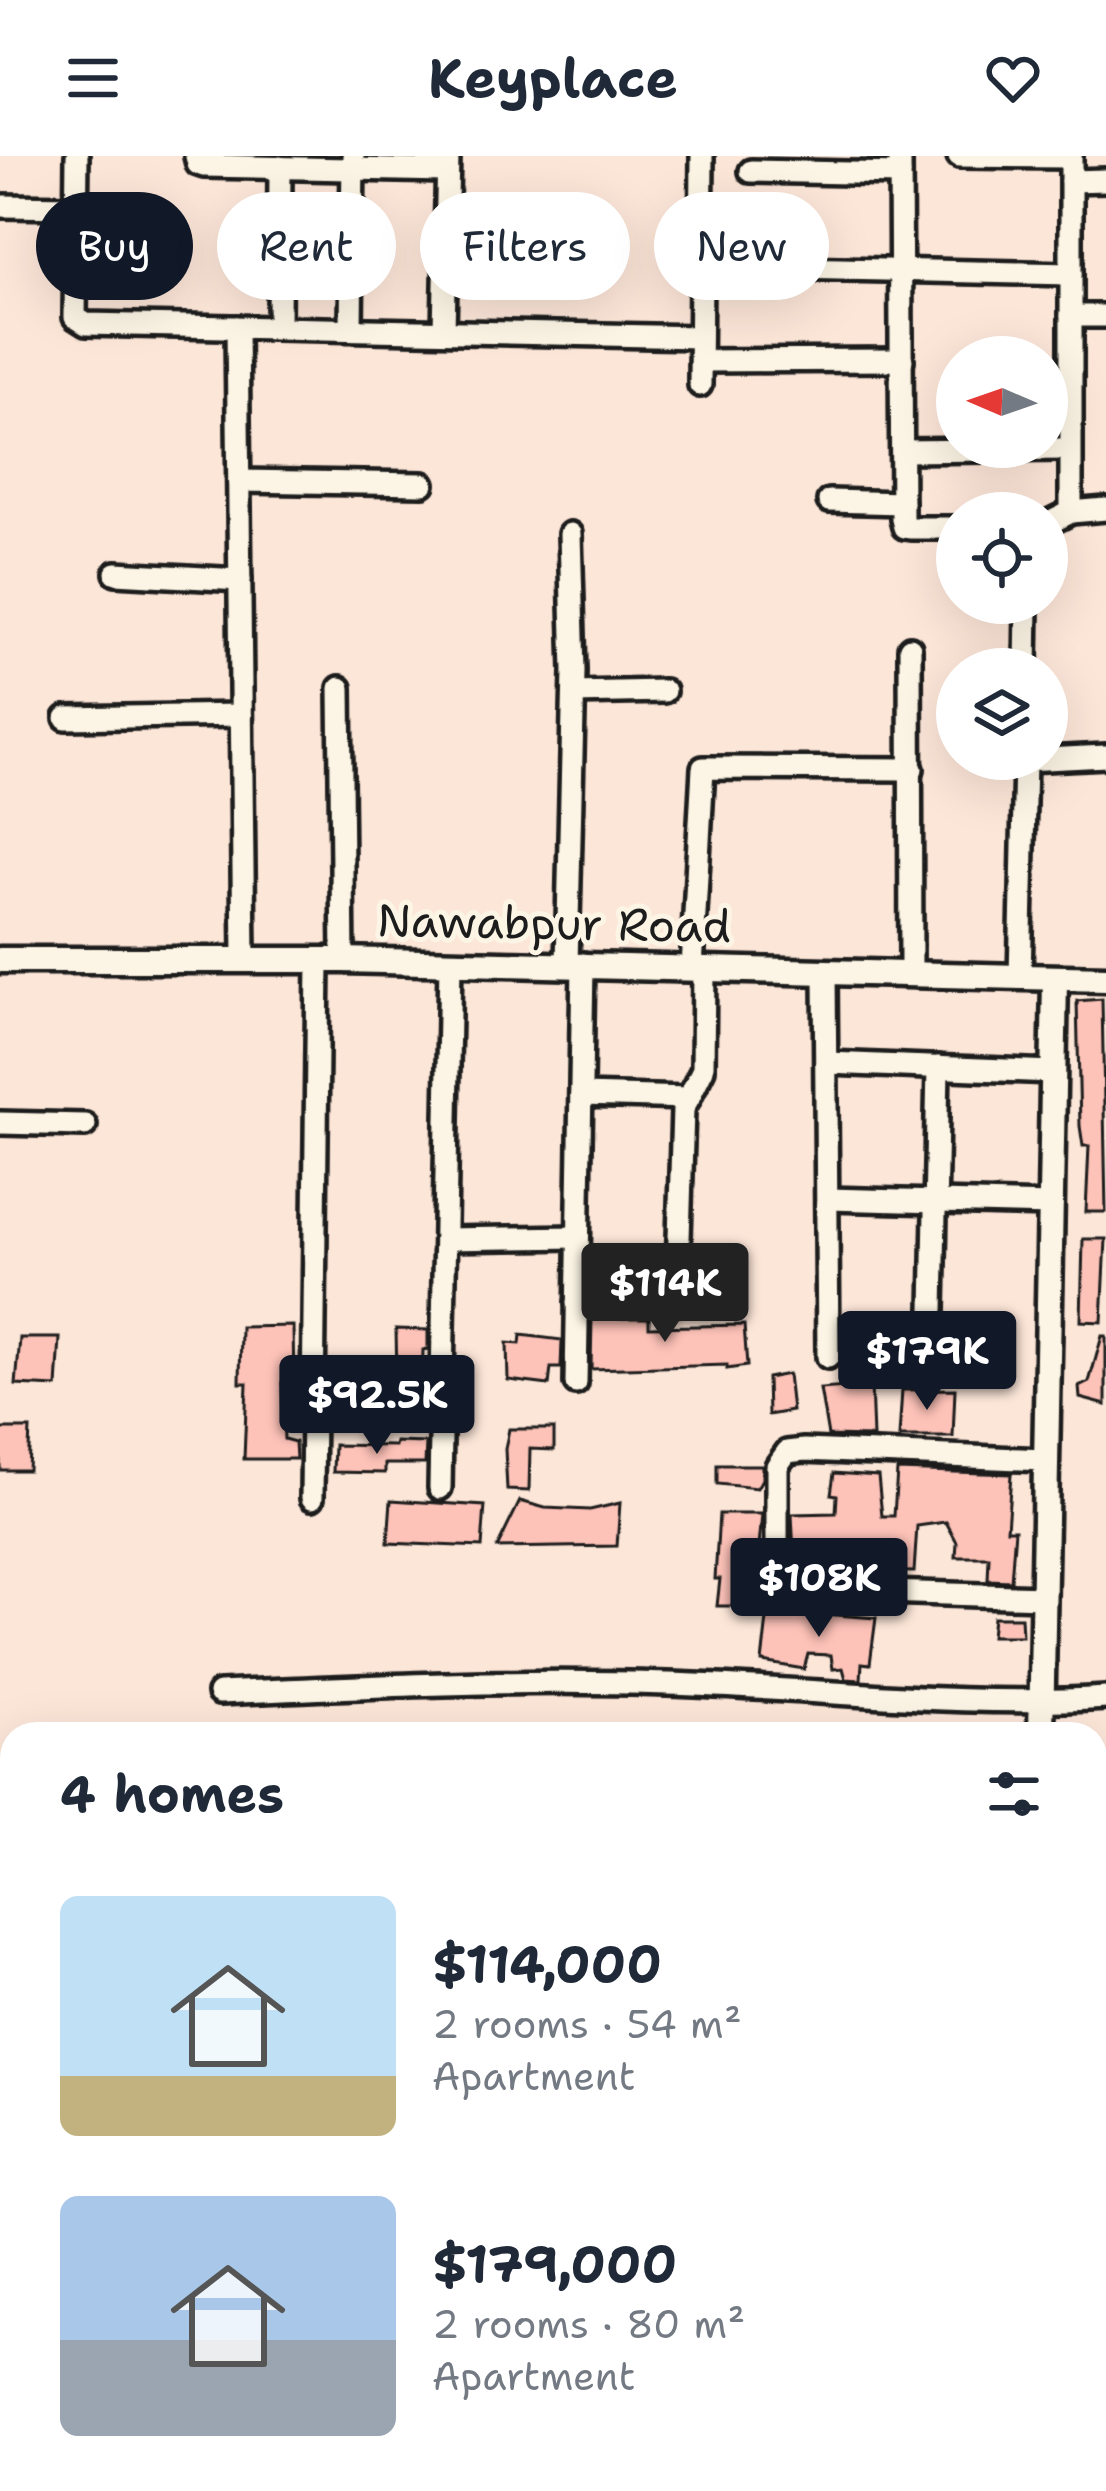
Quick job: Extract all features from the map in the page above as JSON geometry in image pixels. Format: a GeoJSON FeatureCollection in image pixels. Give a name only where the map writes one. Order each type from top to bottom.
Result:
{"type":"FeatureCollection","features":[{"type":"Feature","properties":{"kind":"street"},"geometry":{"type":"LineString","coordinates":[[77,156],[77,192]]}},
{"type":"Feature","properties":{"kind":"street"},"geometry":{"type":"LineString","coordinates":[[196,156],[204,166],[448,163],[445,330]]}},
{"type":"Feature","properties":{"kind":"street"},"geometry":{"type":"LineString","coordinates":[[702,156],[702,192]]}},
{"type":"Feature","properties":{"kind":"street"},"geometry":{"type":"LineString","coordinates":[[959,156],[1071,165],[1106,180]]}},
{"type":"Feature","properties":{"kind":"street"},"geometry":{"type":"LineString","coordinates":[[351,329],[353,162]]}},
{"type":"Feature","properties":{"kind":"street"},"geometry":{"type":"LineString","coordinates":[[751,170],[900,165],[904,526],[936,527]]}},
{"type":"Feature","properties":{"kind":"street"},"geometry":{"type":"LineString","coordinates":[[1071,165],[1071,512]]}},
{"type":"Feature","properties":{"kind":"street"},"geometry":{"type":"LineString","coordinates":[[279,328],[280,167]]}},
{"type":"Feature","properties":{"kind":"street"},"geometry":{"type":"LineString","coordinates":[[0,206],[36,206]]}},
{"type":"Feature","properties":{"kind":"street"},"geometry":{"type":"LineString","coordinates":[[829,270],[1071,274]]}},
{"type":"Feature","properties":{"kind":"street"},"geometry":{"type":"LineString","coordinates":[[75,300],[79,322],[700,337]]}},
{"type":"Feature","properties":{"kind":"street"},"geometry":{"type":"LineString","coordinates":[[700,385],[701,300]]}},
{"type":"Feature","properties":{"kind":"street"},"geometry":{"type":"LineString","coordinates":[[1071,316],[1106,316]]}},
{"type":"Feature","properties":{"kind":"street"},"geometry":{"type":"LineString","coordinates":[[237,327],[244,958]]}},
{"type":"Feature","properties":{"kind":"street"},"geometry":{"type":"LineString","coordinates":[[700,362],[902,360]]}},
{"type":"Feature","properties":{"kind":"street"},"geometry":{"type":"LineString","coordinates":[[903,451],[936,450]]}},
{"type":"Feature","properties":{"kind":"street"},"geometry":{"type":"LineString","coordinates":[[238,481],[423,484]]}},
{"type":"Feature","properties":{"kind":"street"},"geometry":{"type":"LineString","coordinates":[[829,501],[902,503]]}},
{"type":"Feature","properties":{"kind":"street"},"geometry":{"type":"LineString","coordinates":[[1068,514],[1106,509]]}},
{"type":"Feature","properties":{"kind":"street"},"geometry":{"type":"LineString","coordinates":[[570,534],[581,1095],[576,1383]]}},
{"type":"Feature","properties":{"kind":"street"},"geometry":{"type":"LineString","coordinates":[[116,573],[240,580]]}},
{"type":"Feature","properties":{"kind":"street"},"geometry":{"type":"LineString","coordinates":[[910,648],[911,973]]}},
{"type":"Feature","properties":{"kind":"street"},"geometry":{"type":"LineString","coordinates":[[312,1498],[340,688]]}},
{"type":"Feature","properties":{"kind":"street"},"geometry":{"type":"LineString","coordinates":[[574,693],[664,691]]}},
{"type":"Feature","properties":{"kind":"street"},"geometry":{"type":"LineString","coordinates":[[66,718],[242,715]]}},
{"type":"Feature","properties":{"kind":"street"},"geometry":{"type":"LineString","coordinates":[[1068,758],[1106,756]]}},
{"type":"Feature","properties":{"kind":"street"},"geometry":{"type":"LineString","coordinates":[[577,1303],[676,1303],[683,1109],[703,1069],[698,968],[703,767],[911,769]]}},
{"type":"Feature","properties":{"kind":"street"},"geometry":{"type":"LineString","coordinates":[[1020,978],[1025,780]]}},
{"type":"Feature","properties":{"kind":"street","name":"Nawabpur Road"},"geometry":{"type":"LineString","coordinates":[[0,960],[244,958],[1106,980]]}},
{"type":"Feature","properties":{"kind":"street"},"geometry":{"type":"LineString","coordinates":[[440,1488],[450,962]]}},
{"type":"Feature","properties":{"kind":"street"},"geometry":{"type":"LineString","coordinates":[[825,973],[828,1357]]}},
{"type":"Feature","properties":{"kind":"street"},"geometry":{"type":"LineString","coordinates":[[1041,1722],[1055,980]]}},
{"type":"Feature","properties":{"kind":"street"},"geometry":{"type":"LineString","coordinates":[[828,1063],[1053,1072]]}},
{"type":"Feature","properties":{"kind":"street"},"geometry":{"type":"LineString","coordinates":[[933,1310],[938,1066]]}},
{"type":"Feature","properties":{"kind":"street"},"geometry":{"type":"LineString","coordinates":[[581,1095],[688,1098]]}},
{"type":"Feature","properties":{"kind":"street"},"geometry":{"type":"LineString","coordinates":[[0,1123],[86,1125]]}},
{"type":"Feature","properties":{"kind":"street"},"geometry":{"type":"LineString","coordinates":[[828,1199],[1052,1205]]}},
{"type":"Feature","properties":{"kind":"street"},"geometry":{"type":"LineString","coordinates":[[445,1239],[578,1238]]}},
{"type":"Feature","properties":{"kind":"street"},"geometry":{"type":"LineString","coordinates":[[1042,1597],[790,1589],[782,1584],[777,1567],[778,1466],[787,1452],[804,1450],[1045,1460]]}},
{"type":"Feature","properties":{"kind":"street"},"geometry":{"type":"LineString","coordinates":[[220,1693],[452,1682],[646,1683],[1041,1703],[1106,1698]]}},
{"type":"Feature","properties":{"kind":"building"},"geometry":{"type":"Polygon","coordinates":[[[1102,999],[1106,1212],[1086,1212],[1089,1146],[1083,1146],[1080,1126],[1077,1001],[1102,999]]]}},
{"type":"Feature","properties":{"kind":"building"},"geometry":{"type":"Polygon","coordinates":[[[1083,1239],[1106,1239],[1102,1322],[1081,1321],[1083,1239]]]}},
{"type":"Feature","properties":{"kind":"building"},"geometry":{"type":"Polygon","coordinates":[[[592,1318],[649,1318],[649,1327],[744,1325],[747,1366],[591,1369],[592,1318]]]}},
{"type":"Feature","properties":{"kind":"building"},"geometry":{"type":"Polygon","coordinates":[[[293,1326],[294,1383],[282,1383],[284,1439],[295,1442],[296,1459],[244,1459],[247,1383],[240,1383],[241,1327],[293,1326]]]}},
{"type":"Feature","properties":{"kind":"building"},"geometry":{"type":"Polygon","coordinates":[[[396,1329],[428,1330],[428,1349],[423,1350],[426,1415],[393,1416],[388,1402],[335,1399],[335,1377],[397,1377],[396,1329]]]}},
{"type":"Feature","properties":{"kind":"building"},"geometry":{"type":"Polygon","coordinates":[[[521,1335],[562,1340],[561,1368],[551,1368],[549,1385],[508,1380],[507,1343],[520,1344],[521,1335]]]}},
{"type":"Feature","properties":{"kind":"building"},"geometry":{"type":"Polygon","coordinates":[[[1102,1336],[1106,1336],[1106,1405],[1080,1398],[1079,1387],[1089,1382],[1102,1336]]]}},
{"type":"Feature","properties":{"kind":"building"},"geometry":{"type":"Polygon","coordinates":[[[20,1338],[60,1338],[57,1387],[16,1385],[20,1338]]]}},
{"type":"Feature","properties":{"kind":"building"},"geometry":{"type":"Polygon","coordinates":[[[788,1374],[792,1411],[768,1415],[767,1378],[788,1374]]]}},
{"type":"Feature","properties":{"kind":"building"},"geometry":{"type":"Polygon","coordinates":[[[871,1385],[873,1437],[828,1436],[820,1389],[871,1385]]]}},
{"type":"Feature","properties":{"kind":"building"},"geometry":{"type":"Polygon","coordinates":[[[955,1389],[953,1437],[899,1437],[902,1390],[955,1389]]]}},
{"type":"Feature","properties":{"kind":"building"},"geometry":{"type":"Polygon","coordinates":[[[0,1429],[30,1429],[28,1470],[0,1470],[0,1429]]]}},
{"type":"Feature","properties":{"kind":"building"},"geometry":{"type":"Polygon","coordinates":[[[509,1429],[554,1429],[554,1450],[530,1449],[529,1491],[507,1490],[509,1429]]]}},
{"type":"Feature","properties":{"kind":"building"},"geometry":{"type":"Polygon","coordinates":[[[396,1442],[426,1443],[425,1464],[385,1464],[385,1473],[333,1472],[334,1445],[395,1446],[396,1442]]]}},
{"type":"Feature","properties":{"kind":"building"},"geometry":{"type":"Polygon","coordinates":[[[717,1465],[762,1465],[762,1479],[757,1488],[717,1484],[717,1465]]]}},
{"type":"Feature","properties":{"kind":"building"},"geometry":{"type":"Polygon","coordinates":[[[897,1470],[1011,1474],[1007,1529],[1015,1529],[1011,1581],[988,1580],[989,1557],[956,1557],[957,1542],[946,1522],[917,1526],[914,1572],[795,1574],[792,1514],[836,1513],[837,1495],[831,1494],[834,1473],[878,1476],[882,1516],[894,1516],[897,1470]]]}},
{"type":"Feature","properties":{"kind":"building"},"geometry":{"type":"Polygon","coordinates":[[[391,1500],[485,1506],[482,1547],[388,1543],[391,1500]]]}},
{"type":"Feature","properties":{"kind":"building"},"geometry":{"type":"Polygon","coordinates":[[[520,1501],[545,1508],[590,1510],[620,1503],[617,1546],[497,1548],[520,1501]]]}},
{"type":"Feature","properties":{"kind":"building"},"geometry":{"type":"Polygon","coordinates":[[[719,1514],[762,1514],[756,1580],[743,1580],[741,1606],[717,1606],[719,1514]]]}},
{"type":"Feature","properties":{"kind":"building"},"geometry":{"type":"Polygon","coordinates":[[[768,1610],[876,1618],[870,1664],[862,1663],[861,1680],[846,1679],[843,1668],[833,1669],[831,1655],[808,1654],[804,1669],[762,1662],[768,1610]]]}},
{"type":"Feature","properties":{"kind":"building"},"geometry":{"type":"Polygon","coordinates":[[[993,1617],[1021,1617],[1022,1636],[991,1636],[993,1617]]]}}]}
